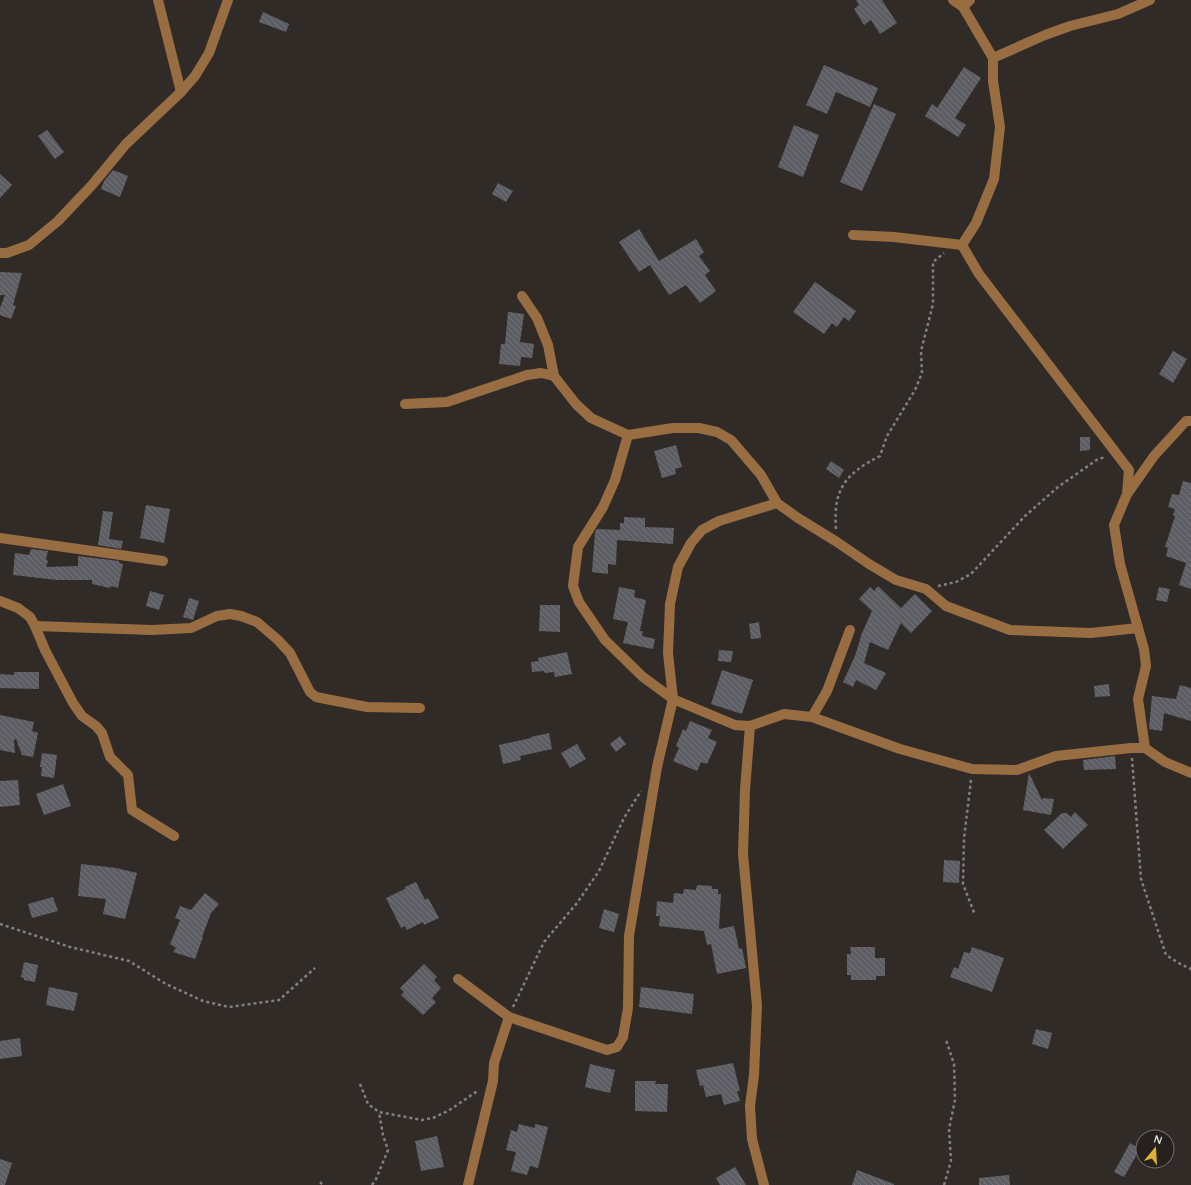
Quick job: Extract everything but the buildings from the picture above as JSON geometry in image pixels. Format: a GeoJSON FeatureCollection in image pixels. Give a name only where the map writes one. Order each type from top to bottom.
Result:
{"type":"FeatureCollection","features":[{"type":"Feature","properties":{"kind":"street"},"geometry":{"type":"LineString","coordinates":[[158,0],[181,92]]}},
{"type":"Feature","properties":{"kind":"street"},"geometry":{"type":"LineString","coordinates":[[0,253],[6,253],[29,245],[58,221],[92,185],[126,144],[181,92],[195,76],[209,53],[228,0]]}},
{"type":"Feature","properties":{"kind":"street"},"geometry":{"type":"LineString","coordinates":[[953,0],[966,4],[994,58],[993,81],[1000,127],[994,179],[976,222],[962,245]]}},
{"type":"Feature","properties":{"kind":"street"},"geometry":{"type":"LineString","coordinates":[[994,58],[1064,28],[1118,14],[1150,0]]}},
{"type":"Feature","properties":{"kind":"street"},"geometry":{"type":"LineString","coordinates":[[853,236],[894,237],[962,245]]}},
{"type":"Feature","properties":{"kind":"street"},"geometry":{"type":"LineString","coordinates":[[962,245],[979,274],[1129,470],[1127,494]]}},
{"type":"Feature","properties":{"kind":"street"},"geometry":{"type":"LineString","coordinates":[[522,296],[536,318],[548,345],[554,376],[576,404],[592,418],[628,435],[673,428],[699,428],[717,432],[731,440],[761,475],[776,503],[896,580],[926,589],[946,606],[1010,630],[1091,633],[1138,628]]}},
{"type":"Feature","properties":{"kind":"street"},"geometry":{"type":"LineString","coordinates":[[405,404],[447,402],[527,375],[541,373],[554,376]]}},
{"type":"Feature","properties":{"kind":"street"},"geometry":{"type":"LineString","coordinates":[[1145,748],[1138,699],[1146,666],[1144,649],[1120,564],[1114,525],[1127,494],[1154,456],[1186,421],[1191,421]]}},
{"type":"Feature","properties":{"kind":"street"},"geometry":{"type":"LineString","coordinates":[[628,435],[615,480],[602,507],[578,547],[574,586],[579,602],[605,640],[643,677],[673,699],[735,725],[750,726],[784,714],[812,717],[900,749],[972,769],[1017,770],[1056,756],[1131,748],[1145,748],[1165,762],[1191,773]]}},
{"type":"Feature","properties":{"kind":"street"},"geometry":{"type":"LineString","coordinates":[[458,979],[509,1018],[607,1050],[617,1047],[623,1037],[628,1008],[629,936],[657,767],[673,699],[668,653],[670,604],[678,567],[691,543],[702,530],[719,521],[776,503]]}},
{"type":"Feature","properties":{"kind":"street"},"geometry":{"type":"LineString","coordinates":[[0,538],[163,561]]}},
{"type":"Feature","properties":{"kind":"street"},"geometry":{"type":"LineString","coordinates":[[0,601],[18,608],[30,617],[45,650],[73,703],[82,716],[99,729],[102,733],[110,758],[128,775],[132,810],[174,836]]}},
{"type":"Feature","properties":{"kind":"street"},"geometry":{"type":"LineString","coordinates":[[35,626],[152,630],[191,628],[218,616],[230,614],[241,616],[257,622],[278,640],[290,653],[310,692],[316,697],[367,707],[420,708]]}},
{"type":"Feature","properties":{"kind":"street"},"geometry":{"type":"LineString","coordinates":[[812,717],[827,691],[850,630]]}},
{"type":"Feature","properties":{"kind":"street"},"geometry":{"type":"LineString","coordinates":[[750,726],[745,790],[743,854],[757,1006],[754,1075],[750,1106],[752,1139],[764,1185]]}},
{"type":"Feature","properties":{"kind":"street"},"geometry":{"type":"LineString","coordinates":[[468,1185],[493,1081],[494,1063],[509,1018]]}},
{"type":"Feature","properties":{"kind":"path"},"geometry":{"type":"LineString","coordinates":[[837,542],[835,518],[839,494],[844,482],[863,465],[880,456],[887,436],[915,390],[922,374],[921,351],[933,304],[933,262],[944,252],[962,245]]}},
{"type":"Feature","properties":{"kind":"path"},"geometry":{"type":"LineString","coordinates":[[926,589],[956,582],[970,574],[1025,516],[1058,488],[1098,459],[1117,454]]}},
{"type":"Feature","properties":{"kind":"path"},"geometry":{"type":"LineString","coordinates":[[1131,748],[1141,878],[1166,954],[1182,965],[1191,969]]}},
{"type":"Feature","properties":{"kind":"path"},"geometry":{"type":"LineString","coordinates":[[972,769],[968,814],[964,838],[963,884],[975,915]]}},
{"type":"Feature","properties":{"kind":"path"},"geometry":{"type":"LineString","coordinates":[[509,1018],[544,942],[577,903],[599,871],[624,818],[644,786]]}},
{"type":"Feature","properties":{"kind":"path"},"geometry":{"type":"LineString","coordinates":[[0,924],[70,947],[130,961],[166,984],[203,1001],[229,1007],[279,1000],[315,968]]}},
{"type":"Feature","properties":{"kind":"path"},"geometry":{"type":"LineString","coordinates":[[944,1185],[951,1160],[949,1129],[955,1100],[954,1064],[946,1040]]}},
{"type":"Feature","properties":{"kind":"path"},"geometry":{"type":"LineString","coordinates":[[360,1084],[368,1104],[379,1112],[422,1120],[433,1118],[448,1111],[493,1081]]}},
{"type":"Feature","properties":{"kind":"path"},"geometry":{"type":"LineString","coordinates":[[372,1185],[388,1150],[383,1135],[379,1112]]}},
{"type":"Feature","properties":{"kind":"path"},"geometry":{"type":"LineString","coordinates":[[320,1182],[323,1185]]}}]}
